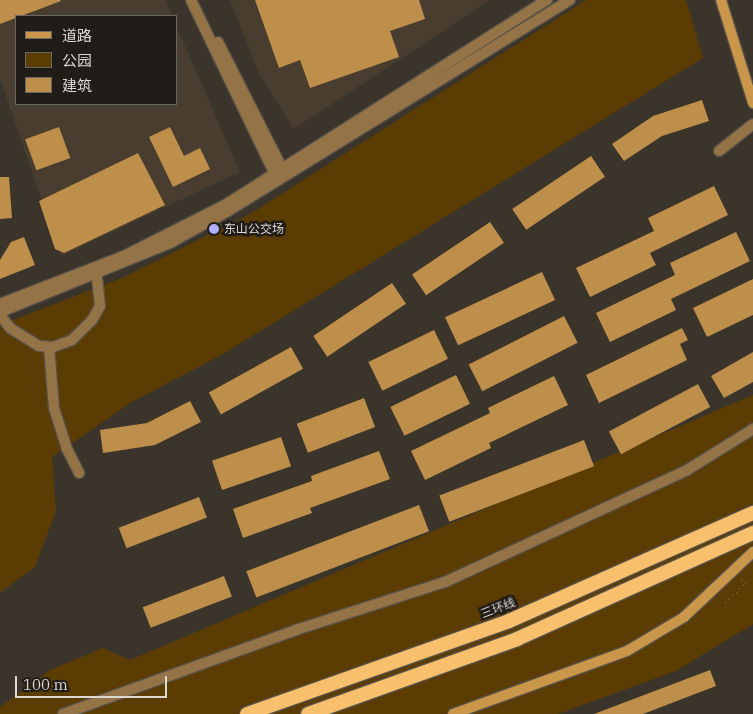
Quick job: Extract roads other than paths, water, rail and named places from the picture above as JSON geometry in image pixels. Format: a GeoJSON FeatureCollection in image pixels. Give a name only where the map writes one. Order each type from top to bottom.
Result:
{"type":"FeatureCollection","features":[{"type":"Feature","properties":{"kind":"highway","name":"三环线"},"geometry":{"type":"LineString","coordinates":[[248,714],[509,621],[749,515]]}},
{"type":"Feature","properties":{"kind":"highway"},"geometry":{"type":"LineString","coordinates":[[308,714],[517,639],[751,534]]}},
{"type":"Feature","properties":{"kind":"main road"},"geometry":{"type":"LineString","coordinates":[[716,0],[732,34]]}},
{"type":"Feature","properties":{"kind":"main road"},"geometry":{"type":"LineString","coordinates":[[721,0],[753,103]]}},
{"type":"Feature","properties":{"kind":"main road"},"geometry":{"type":"LineString","coordinates":[[453,714],[627,651],[684,617],[707,598],[753,552]]}},
{"type":"Feature","properties":{"kind":"street"},"geometry":{"type":"LineString","coordinates":[[191,0],[279,174]]}},
{"type":"Feature","properties":{"kind":"street"},"geometry":{"type":"LineString","coordinates":[[197,0],[279,174]]}},
{"type":"Feature","properties":{"kind":"street"},"geometry":{"type":"LineString","coordinates":[[279,174],[547,0]]}},
{"type":"Feature","properties":{"kind":"street"},"geometry":{"type":"LineString","coordinates":[[97,270],[100,306],[92,320],[72,340],[49,346],[25,339],[10,328],[0,313],[169,236],[279,174],[570,0]]}},
{"type":"Feature","properties":{"kind":"street"},"geometry":{"type":"LineString","coordinates":[[719,152],[753,124]]}},
{"type":"Feature","properties":{"kind":"street"},"geometry":{"type":"LineString","coordinates":[[0,304],[97,270]]}},
{"type":"Feature","properties":{"kind":"street"},"geometry":{"type":"LineString","coordinates":[[49,346],[54,408],[67,449],[79,473]]}},
{"type":"Feature","properties":{"kind":"street"},"geometry":{"type":"LineString","coordinates":[[63,714],[296,630],[446,582],[687,470],[753,429]]}},
{"type":"Feature","properties":{"kind":"place","name":"东山公交场"},"geometry":{"type":"Point","coordinates":[214,229]}}]}
